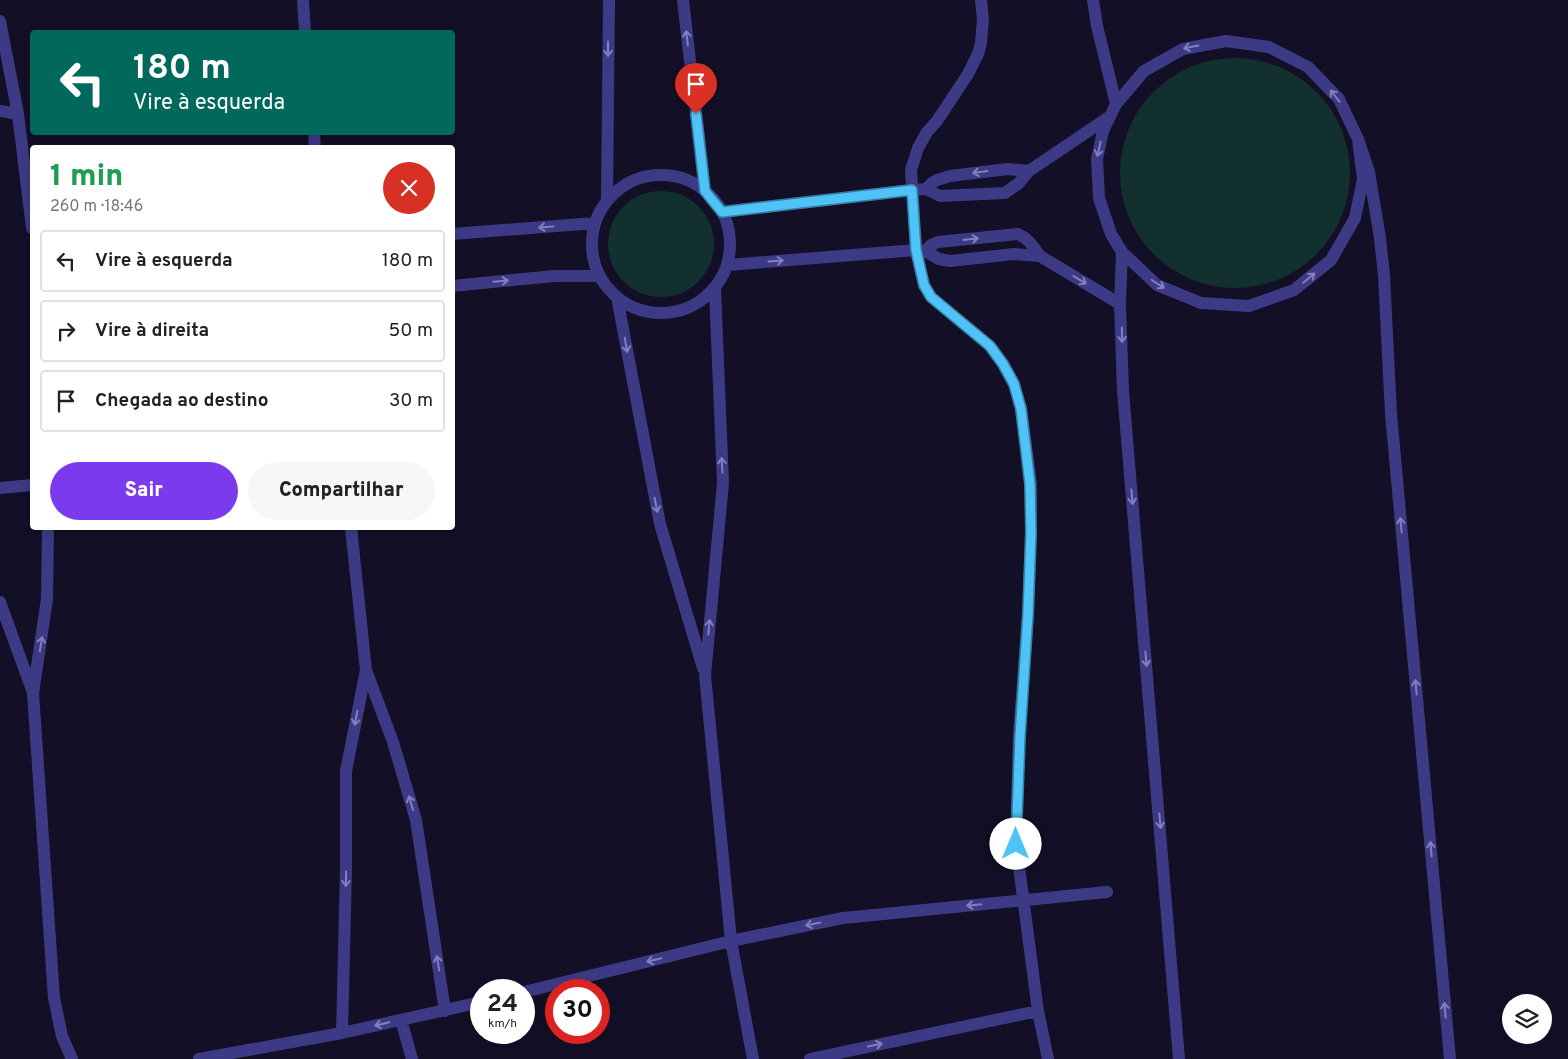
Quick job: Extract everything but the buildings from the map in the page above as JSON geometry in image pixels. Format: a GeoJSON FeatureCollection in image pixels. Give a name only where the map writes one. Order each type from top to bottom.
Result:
{"type":"FeatureCollection","features":[{"type":"Feature","properties":{"kind":"street"},"geometry":{"type":"LineString","coordinates":[[303,0],[306,30]]}},
{"type":"Feature","properties":{"kind":"street"},"geometry":{"type":"LineString","coordinates":[[607,199],[609,0]]}},
{"type":"Feature","properties":{"kind":"street"},"geometry":{"type":"LineString","coordinates":[[683,0],[705,191]]}},
{"type":"Feature","properties":{"kind":"street"},"geometry":{"type":"LineString","coordinates":[[981,0],[982,35],[978,54],[962,82],[918,148],[911,170],[912,190],[924,285],[931,297],[990,346],[1014,384],[1021,409],[1030,484],[1031,533],[1016,821],[1017,862],[1038,1011],[1048,1059]]}},
{"type":"Feature","properties":{"kind":"street"},"geometry":{"type":"LineString","coordinates":[[1093,0],[1097,26],[1116,104]]}},
{"type":"Feature","properties":{"kind":"street"},"geometry":{"type":"LineString","coordinates":[[0,21],[18,114],[30,212]]}},
{"type":"Feature","properties":{"kind":"street"},"geometry":{"type":"LineString","coordinates":[[1358,139],[1363,179],[1355,218],[1331,260],[1294,290],[1249,306],[1201,303],[1157,284],[1122,252],[1111,234],[1099,198],[1097,159],[1103,130],[1116,104],[1144,71],[1183,49],[1226,40],[1270,47],[1308,67],[1339,99],[1358,139],[1369,172],[1384,275],[1391,414],[1450,1059]]}},
{"type":"Feature","properties":{"kind":"street"},"geometry":{"type":"LineString","coordinates":[[0,111],[18,114]]}},
{"type":"Feature","properties":{"kind":"street"},"geometry":{"type":"LineString","coordinates":[[722,212],[912,190],[926,190],[940,196],[1005,193],[1019,183],[1029,171],[1109,117]]}},
{"type":"Feature","properties":{"kind":"street"},"geometry":{"type":"LineString","coordinates":[[926,190],[937,180],[950,176],[1008,169],[1029,171]]}},
{"type":"Feature","properties":{"kind":"street"},"geometry":{"type":"LineString","coordinates":[[654,175],[681,178],[705,191],[722,212],[730,238],[728,265],[714,289],[694,306],[668,313],[641,311],[617,297],[600,276],[592,250],[595,223],[607,199],[628,182],[654,175]]}},
{"type":"Feature","properties":{"kind":"street"},"geometry":{"type":"LineString","coordinates":[[455,234],[595,223]]}},
{"type":"Feature","properties":{"kind":"street"},"geometry":{"type":"LineString","coordinates":[[728,265],[921,250],[938,242],[1018,234],[1030,242],[1040,256],[1120,304]]}},
{"type":"Feature","properties":{"kind":"street"},"geometry":{"type":"LineString","coordinates":[[921,250],[939,259],[950,261],[1014,254],[1040,256]]}},
{"type":"Feature","properties":{"kind":"street"},"geometry":{"type":"LineString","coordinates":[[1122,252],[1120,304],[1123,391],[1179,1059]]}},
{"type":"Feature","properties":{"kind":"street"},"geometry":{"type":"LineString","coordinates":[[455,286],[554,276],[600,276]]}},
{"type":"Feature","properties":{"kind":"street"},"geometry":{"type":"LineString","coordinates":[[705,676],[723,483],[714,289]]}},
{"type":"Feature","properties":{"kind":"street"},"geometry":{"type":"LineString","coordinates":[[617,297],[660,524],[705,676],[731,941],[753,1059]]}},
{"type":"Feature","properties":{"kind":"street"},"geometry":{"type":"LineString","coordinates":[[0,488],[30,485]]}},
{"type":"Feature","properties":{"kind":"street"},"geometry":{"type":"LineString","coordinates":[[48,530],[48,599],[33,693],[54,998],[62,1036],[72,1059]]}},
{"type":"Feature","properties":{"kind":"street"},"geometry":{"type":"LineString","coordinates":[[351,530],[366,670],[393,742],[416,820],[445,1011]]}},
{"type":"Feature","properties":{"kind":"street"},"geometry":{"type":"LineString","coordinates":[[0,602],[33,693]]}},
{"type":"Feature","properties":{"kind":"street"},"geometry":{"type":"LineString","coordinates":[[342,1033],[346,880],[346,771],[366,670]]}},
{"type":"Feature","properties":{"kind":"street"},"geometry":{"type":"LineString","coordinates":[[535,989],[731,941],[843,918],[1106,892]]}},
{"type":"Feature","properties":{"kind":"street"},"geometry":{"type":"LineString","coordinates":[[199,1059],[342,1033],[470,1005]]}},
{"type":"Feature","properties":{"kind":"street"},"geometry":{"type":"LineString","coordinates":[[810,1059],[1038,1011]]}},
{"type":"Feature","properties":{"kind":"street"},"geometry":{"type":"LineString","coordinates":[[401,1020],[412,1059]]}},
{"type":"Feature","properties":{"kind":"green space"},"geometry":{"type":"Polygon","coordinates":[[[1235,58],[1257,60],[1279,67],[1299,77],[1324,100],[1331,109],[1345,140],[1350,173],[1348,195],[1341,217],[1331,237],[1308,262],[1299,269],[1268,283],[1235,288],[1213,286],[1191,279],[1171,269],[1146,246],[1139,237],[1125,206],[1120,173],[1122,151],[1129,129],[1139,109],[1162,84],[1171,77],[1202,63],[1235,58]]]}},
{"type":"Feature","properties":{"kind":"green space"},"geometry":{"type":"Polygon","coordinates":[[[661,191],[681,195],[699,206],[710,224],[714,244],[710,264],[699,282],[681,293],[661,297],[641,293],[623,282],[612,264],[608,244],[612,224],[623,206],[641,195],[661,191]]]}},
{"type":"Feature","properties":{"kind":"route"},"geometry":{"type":"LineString","coordinates":[[696,114],[705,191],[722,212],[912,190],[916,250],[924,285],[931,297],[990,346],[1014,384],[1021,409],[1028,453],[1031,533],[1016,808],[1016,844]]}}]}
